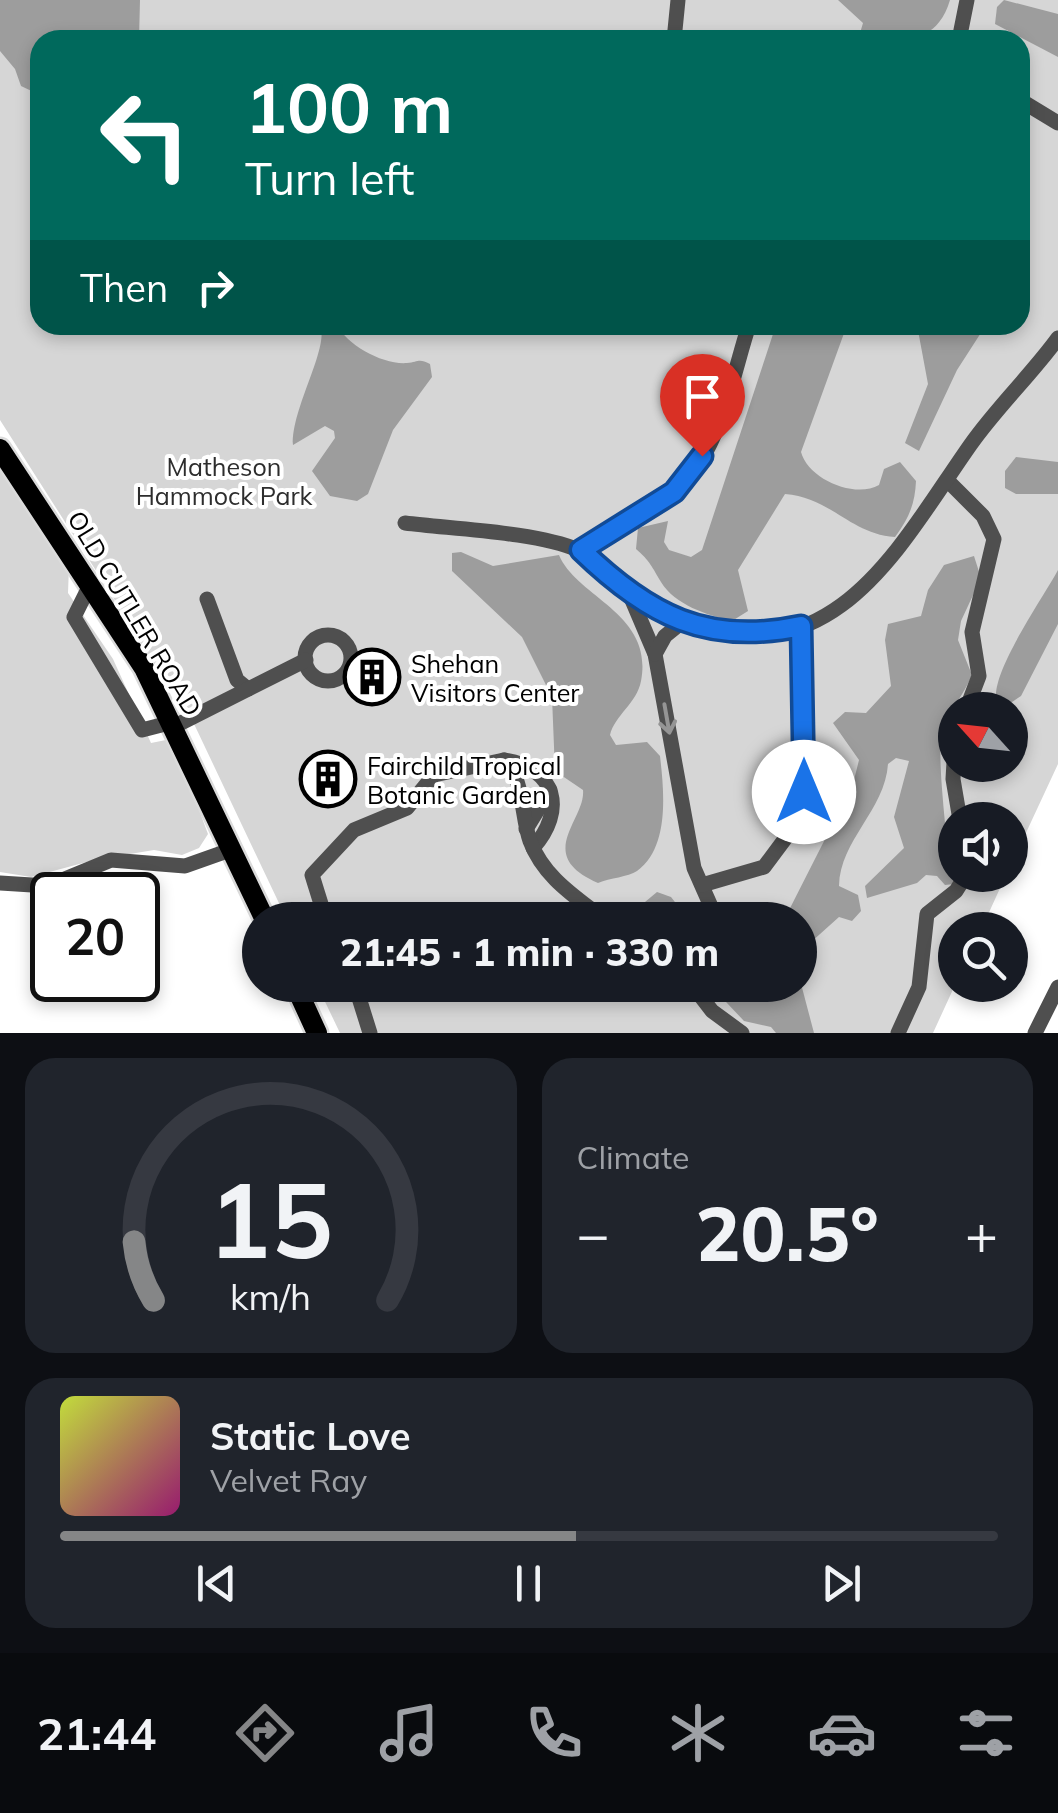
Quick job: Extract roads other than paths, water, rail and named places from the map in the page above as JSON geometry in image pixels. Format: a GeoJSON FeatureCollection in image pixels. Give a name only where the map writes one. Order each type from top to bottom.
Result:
{"type":"FeatureCollection","features":[{"type":"Feature","properties":{"kind":"main road","name":"OLD CUTLER ROAD"},"geometry":{"type":"LineString","coordinates":[[0,448],[91,582],[174,724],[257,902]]}},
{"type":"Feature","properties":{"kind":"main road"},"geometry":{"type":"LineString","coordinates":[[302,1002],[316,1033]]}},
{"type":"Feature","properties":{"kind":"street"},"geometry":{"type":"LineString","coordinates":[[675,30],[678,0]]}},
{"type":"Feature","properties":{"kind":"street"},"geometry":{"type":"LineString","coordinates":[[961,30],[967,0]]}},
{"type":"Feature","properties":{"kind":"street"},"geometry":{"type":"LineString","coordinates":[[1030,106],[1058,123]]}},
{"type":"Feature","properties":{"kind":"street"},"geometry":{"type":"LineString","coordinates":[[581,550],[664,499],[692,474],[712,436],[746,335]]}},
{"type":"Feature","properties":{"kind":"street"},"geometry":{"type":"LineString","coordinates":[[405,522],[581,550],[629,593],[682,623],[733,634],[801,626],[841,607],[873,582],[901,550],[976,438],[1058,338]]}},
{"type":"Feature","properties":{"kind":"street"},"geometry":{"type":"LineString","coordinates":[[948,481],[987,521],[994,539],[972,632],[979,676],[973,692]]}},
{"type":"Feature","properties":{"kind":"street"},"geometry":{"type":"LineString","coordinates":[[91,582],[74,617],[142,730],[174,724],[306,660]]}},
{"type":"Feature","properties":{"kind":"street"},"geometry":{"type":"LineString","coordinates":[[629,593],[655,654],[694,868],[709,902]]}},
{"type":"Feature","properties":{"kind":"street"},"geometry":{"type":"LineString","coordinates":[[207,600],[237,680],[248,689]]}},
{"type":"Feature","properties":{"kind":"street"},"geometry":{"type":"LineString","coordinates":[[655,654],[666,636],[682,623]]}},
{"type":"Feature","properties":{"kind":"street"},"geometry":{"type":"LineString","coordinates":[[702,885],[764,867],[802,816],[806,768],[801,626]]}},
{"type":"Feature","properties":{"kind":"street"},"geometry":{"type":"LineString","coordinates":[[504,760],[515,776],[533,848],[560,886],[582,902]]}},
{"type":"Feature","properties":{"kind":"street"},"geometry":{"type":"LineString","coordinates":[[321,902],[312,874],[345,838],[366,824],[406,809],[434,774],[504,760],[525,767],[550,790],[556,805],[553,817],[533,848]]}},
{"type":"Feature","properties":{"kind":"street"},"geometry":{"type":"LineString","coordinates":[[526,829],[550,790]]}},
{"type":"Feature","properties":{"kind":"street"},"geometry":{"type":"LineString","coordinates":[[0,883],[48,886],[111,860],[185,866],[233,849]]}},
{"type":"Feature","properties":{"kind":"street"},"geometry":{"type":"LineString","coordinates":[[898,1033],[920,982],[927,914],[955,892]]}},
{"type":"Feature","properties":{"kind":"street"},"geometry":{"type":"LineString","coordinates":[[1034,1033],[1058,987]]}},
{"type":"Feature","properties":{"kind":"street"},"geometry":{"type":"LineString","coordinates":[[360,1002],[370,1033]]}},
{"type":"Feature","properties":{"kind":"street"},"geometry":{"type":"LineString","coordinates":[[706,1002],[742,1033]]}},
{"type":"Feature","properties":{"kind":"place","name":"Shehan Visitors Center"},"geometry":{"type":"Point","coordinates":[372,677]}},
{"type":"Feature","properties":{"kind":"place","name":"Fairchild Tropical Botanic Garden"},"geometry":{"type":"Point","coordinates":[328,779]}},
{"type":"Feature","properties":{"kind":"park label","name":"Matheson Hammock Park"},"geometry":{"type":"Point","coordinates":[224,480]}}]}
